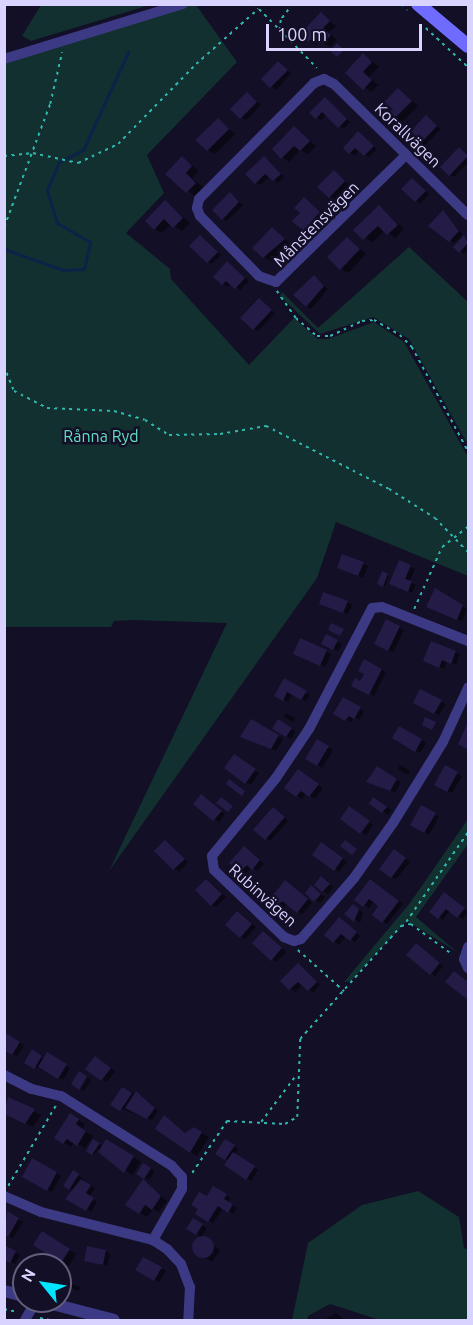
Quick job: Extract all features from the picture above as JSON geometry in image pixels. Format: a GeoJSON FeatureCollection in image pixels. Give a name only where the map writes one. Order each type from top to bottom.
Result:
{"type":"FeatureCollection","features":[{"type":"Feature","properties":{"kind":"main road"},"geometry":{"type":"LineString","coordinates":[[433,4],[447,25],[468,46]]}},
{"type":"Feature","properties":{"kind":"main road"},"geometry":{"type":"LineString","coordinates":[[413,8],[447,25]]}},
{"type":"Feature","properties":{"kind":"street"},"geometry":{"type":"LineString","coordinates":[[4,59],[183,4]]}},
{"type":"Feature","properties":{"kind":"street","name":"Korallvägen"},"geometry":{"type":"LineString","coordinates":[[323,76],[334,84],[468,215]]}},
{"type":"Feature","properties":{"kind":"street","name":"Månstensvägen"},"geometry":{"type":"LineString","coordinates":[[323,76],[199,199],[200,216],[259,276],[271,282],[282,280],[406,155]]}},
{"type":"Feature","properties":{"kind":"street","name":"Rubinvägen"},"geometry":{"type":"LineString","coordinates":[[468,641],[382,607],[372,608],[309,729],[276,778],[212,856],[214,870],[284,937],[294,941],[301,939],[354,878],[420,782],[468,688]]}},
{"type":"Feature","properties":{"kind":"street"},"geometry":{"type":"LineString","coordinates":[[468,947],[464,960],[468,968]]}},
{"type":"Feature","properties":{"kind":"street"},"geometry":{"type":"LineString","coordinates":[[4,1075],[33,1089],[61,1096],[172,1166],[182,1177],[182,1189],[153,1240]]}},
{"type":"Feature","properties":{"kind":"street"},"geometry":{"type":"LineString","coordinates":[[4,1194],[41,1212],[153,1240],[181,1264],[190,1287],[188,1320]]}},
{"type":"Feature","properties":{"kind":"street"},"geometry":{"type":"LineString","coordinates":[[72,1309],[114,1320]]}},
{"type":"Feature","properties":{"kind":"path"},"geometry":{"type":"LineString","coordinates":[[254,4],[323,76]]}},
{"type":"Feature","properties":{"kind":"path"},"geometry":{"type":"LineString","coordinates":[[280,30],[281,20],[293,4]]}},
{"type":"Feature","properties":{"kind":"path"},"geometry":{"type":"LineString","coordinates":[[402,4],[413,8]]}},
{"type":"Feature","properties":{"kind":"path"},"geometry":{"type":"LineString","coordinates":[[4,156],[33,153],[78,163],[118,144],[196,64],[258,9]]}},
{"type":"Feature","properties":{"kind":"path"},"geometry":{"type":"LineString","coordinates":[[421,23],[468,67]]}},
{"type":"Feature","properties":{"kind":"path"},"geometry":{"type":"LineString","coordinates":[[4,227],[50,104],[64,42]]}},
{"type":"Feature","properties":{"kind":"path"},"geometry":{"type":"LineString","coordinates":[[276,290],[296,318],[318,336],[330,336],[362,321],[374,320],[400,335],[412,347],[468,451]]}},
{"type":"Feature","properties":{"kind":"path"},"geometry":{"type":"LineString","coordinates":[[4,366],[14,391],[46,408],[114,411],[145,420],[169,435],[220,434],[266,426],[389,489],[435,518],[452,540],[468,552]]}},
{"type":"Feature","properties":{"kind":"path"},"geometry":{"type":"LineString","coordinates":[[413,613],[432,563],[468,526]]}},
{"type":"Feature","properties":{"kind":"path"},"geometry":{"type":"LineString","coordinates":[[182,1177],[192,1173],[227,1121],[285,1124],[297,1117],[300,1039],[406,923],[468,832]]}},
{"type":"Feature","properties":{"kind":"path"},"geometry":{"type":"LineString","coordinates":[[406,923],[456,957]]}},
{"type":"Feature","properties":{"kind":"path"},"geometry":{"type":"LineString","coordinates":[[296,949],[344,991]]}},
{"type":"Feature","properties":{"kind":"path"},"geometry":{"type":"LineString","coordinates":[[261,1122],[298,1073]]}},
{"type":"Feature","properties":{"kind":"path"},"geometry":{"type":"LineString","coordinates":[[4,1194],[61,1096]]}},
{"type":"Feature","properties":{"kind":"green space"},"geometry":{"type":"Polygon","coordinates":[[[41,5],[150,5],[31,41],[22,36],[41,5]]]}},
{"type":"Feature","properties":{"kind":"green space","name":"Rånna Ryd"},"geometry":{"type":"Polygon","coordinates":[[[182,5],[196,5],[237,62],[147,155],[164,193],[126,233],[170,269],[171,279],[249,365],[294,318],[318,339],[328,339],[374,322],[404,342],[468,457],[468,576],[336,522],[317,578],[109,871],[227,623],[133,620],[114,621],[111,627],[5,627],[4,54],[182,5]]]}},
{"type":"Feature","properties":{"kind":"green space"},"geometry":{"type":"Polygon","coordinates":[[[409,247],[468,302],[468,445],[409,339],[373,317],[320,334],[280,296],[282,292],[318,328],[409,247]]]}},
{"type":"Feature","properties":{"kind":"green space"},"geometry":{"type":"Polygon","coordinates":[[[468,819],[468,844],[416,917],[457,952],[407,921],[351,981],[344,982],[410,903],[468,819]]]}},
{"type":"Feature","properties":{"kind":"green space"},"geometry":{"type":"Polygon","coordinates":[[[418,1191],[459,1217],[464,1248],[468,1250],[468,1320],[380,1320],[330,1304],[308,1316],[307,1320],[292,1320],[308,1243],[362,1205],[418,1191]]]}},
{"type":"Feature","properties":{"kind":"building"},"geometry":{"type":"Polygon","coordinates":[[[321,12],[330,21],[323,28],[331,35],[322,44],[314,36],[308,42],[300,34],[321,12]]]}},
{"type":"Feature","properties":{"kind":"building"},"geometry":{"type":"Polygon","coordinates":[[[337,43],[344,50],[337,57],[330,51],[337,43]]]}},
{"type":"Feature","properties":{"kind":"building"},"geometry":{"type":"Polygon","coordinates":[[[363,53],[372,62],[363,72],[372,80],[363,90],[345,73],[363,53]]]}},
{"type":"Feature","properties":{"kind":"building"},"geometry":{"type":"Polygon","coordinates":[[[278,61],[288,70],[270,88],[261,79],[278,61]]]}},
{"type":"Feature","properties":{"kind":"building"},"geometry":{"type":"Polygon","coordinates":[[[398,88],[412,101],[393,120],[379,107],[398,88]]]}},
{"type":"Feature","properties":{"kind":"building"},"geometry":{"type":"Polygon","coordinates":[[[247,92],[257,102],[240,119],[230,109],[247,92]]]}},
{"type":"Feature","properties":{"kind":"building"},"geometry":{"type":"Polygon","coordinates":[[[325,97],[347,119],[338,128],[322,112],[316,119],[309,113],[325,97]]]}},
{"type":"Feature","properties":{"kind":"building"},"geometry":{"type":"Polygon","coordinates":[[[426,115],[437,126],[417,147],[406,136],[426,115]]]}},
{"type":"Feature","properties":{"kind":"building"},"geometry":{"type":"Polygon","coordinates":[[[218,118],[229,129],[207,151],[195,140],[218,118]]]}},
{"type":"Feature","properties":{"kind":"building"},"geometry":{"type":"Polygon","coordinates":[[[294,126],[310,141],[300,151],[294,146],[281,159],[272,149],[294,126]]]}},
{"type":"Feature","properties":{"kind":"building"},"geometry":{"type":"Polygon","coordinates":[[[358,131],[374,146],[364,156],[355,148],[349,154],[343,148],[358,131]]]}},
{"type":"Feature","properties":{"kind":"building"},"geometry":{"type":"Polygon","coordinates":[[[459,147],[468,156],[449,176],[440,167],[459,147]]]}},
{"type":"Feature","properties":{"kind":"building"},"geometry":{"type":"Polygon","coordinates":[[[182,156],[192,166],[186,173],[196,183],[186,193],[165,174],[182,156]]]}},
{"type":"Feature","properties":{"kind":"building"},"geometry":{"type":"Polygon","coordinates":[[[264,156],[281,174],[273,181],[265,174],[255,184],[245,174],[264,156]]]}},
{"type":"Feature","properties":{"kind":"building"},"geometry":{"type":"Polygon","coordinates":[[[334,170],[345,181],[329,198],[317,187],[334,170]]]}},
{"type":"Feature","properties":{"kind":"building"},"geometry":{"type":"Polygon","coordinates":[[[412,178],[426,191],[415,202],[401,189],[412,178]]]}},
{"type":"Feature","properties":{"kind":"building"},"geometry":{"type":"Polygon","coordinates":[[[230,192],[239,202],[222,220],[212,210],[230,192]]]}},
{"type":"Feature","properties":{"kind":"building"},"geometry":{"type":"Polygon","coordinates":[[[304,197],[320,212],[303,231],[292,221],[300,213],[294,208],[304,197]]]}},
{"type":"Feature","properties":{"kind":"building"},"geometry":{"type":"Polygon","coordinates":[[[165,200],[183,218],[173,228],[164,219],[154,230],[145,221],[165,200]]]}},
{"type":"Feature","properties":{"kind":"building"},"geometry":{"type":"Polygon","coordinates":[[[379,205],[398,225],[387,235],[378,226],[363,240],[353,230],[379,205]]]}},
{"type":"Feature","properties":{"kind":"building"},"geometry":{"type":"Polygon","coordinates":[[[443,210],[459,231],[449,242],[428,226],[443,210]]]}},
{"type":"Feature","properties":{"kind":"building"},"geometry":{"type":"Polygon","coordinates":[[[272,227],[285,239],[263,258],[252,248],[272,227]]]}},
{"type":"Feature","properties":{"kind":"building"},"geometry":{"type":"Polygon","coordinates":[[[200,235],[218,252],[207,263],[189,246],[200,235]]]}},
{"type":"Feature","properties":{"kind":"building"},"geometry":{"type":"Polygon","coordinates":[[[464,235],[468,243],[459,253],[453,247],[464,235]]]}},
{"type":"Feature","properties":{"kind":"building"},"geometry":{"type":"Polygon","coordinates":[[[347,237],[360,249],[340,270],[327,257],[347,237]]]}},
{"type":"Feature","properties":{"kind":"building"},"geometry":{"type":"Polygon","coordinates":[[[227,261],[245,278],[235,289],[226,281],[222,285],[213,277],[227,261]]]}},
{"type":"Feature","properties":{"kind":"building"},"geometry":{"type":"Polygon","coordinates":[[[314,275],[324,286],[306,307],[293,295],[314,275]]]}},
{"type":"Feature","properties":{"kind":"building"},"geometry":{"type":"Polygon","coordinates":[[[259,298],[272,310],[253,330],[240,318],[259,298]]]}},
{"type":"Feature","properties":{"kind":"building"},"geometry":{"type":"Polygon","coordinates":[[[342,554],[364,562],[358,576],[337,568],[342,554]]]}},
{"type":"Feature","properties":{"kind":"building"},"geometry":{"type":"Polygon","coordinates":[[[399,560],[411,565],[405,579],[412,581],[408,592],[389,584],[399,560]]]}},
{"type":"Feature","properties":{"kind":"building"},"geometry":{"type":"Polygon","coordinates":[[[382,571],[388,574],[383,587],[377,584],[382,571]]]}},
{"type":"Feature","properties":{"kind":"building"},"geometry":{"type":"Polygon","coordinates":[[[435,588],[463,605],[457,620],[426,607],[435,588]]]}},
{"type":"Feature","properties":{"kind":"building"},"geometry":{"type":"Polygon","coordinates":[[[323,592],[348,601],[343,613],[319,604],[323,592]]]}},
{"type":"Feature","properties":{"kind":"building"},"geometry":{"type":"Polygon","coordinates":[[[386,619],[400,626],[388,651],[374,644],[386,619]]]}},
{"type":"Feature","properties":{"kind":"building"},"geometry":{"type":"Polygon","coordinates":[[[331,623],[344,629],[340,636],[328,630],[331,623]]]}},
{"type":"Feature","properties":{"kind":"building"},"geometry":{"type":"Polygon","coordinates":[[[326,634],[338,640],[333,650],[321,644],[326,634]]]}},
{"type":"Feature","properties":{"kind":"building"},"geometry":{"type":"Polygon","coordinates":[[[300,638],[327,650],[320,666],[293,654],[300,638]]]}},
{"type":"Feature","properties":{"kind":"building"},"geometry":{"type":"Polygon","coordinates":[[[431,641],[456,651],[451,664],[442,660],[439,668],[423,661],[431,641]]]}},
{"type":"Feature","properties":{"kind":"building"},"geometry":{"type":"Polygon","coordinates":[[[364,659],[382,669],[369,695],[351,686],[355,678],[360,681],[364,674],[358,671],[364,659]]]}},
{"type":"Feature","properties":{"kind":"building"},"geometry":{"type":"Polygon","coordinates":[[[284,678],[307,691],[301,700],[287,692],[283,701],[274,696],[284,678]]]}},
{"type":"Feature","properties":{"kind":"building"},"geometry":{"type":"Polygon","coordinates":[[[420,689],[442,700],[434,714],[413,703],[420,689]]]}},
{"type":"Feature","properties":{"kind":"building"},"geometry":{"type":"Polygon","coordinates":[[[343,697],[361,707],[354,719],[349,716],[345,721],[333,714],[343,697]]]}},
{"type":"Feature","properties":{"kind":"building"},"geometry":{"type":"Polygon","coordinates":[[[425,717],[436,722],[432,730],[422,725],[425,717]]]}},
{"type":"Feature","properties":{"kind":"building"},"geometry":{"type":"Polygon","coordinates":[[[251,719],[279,735],[271,749],[240,737],[251,719]]]}},
{"type":"Feature","properties":{"kind":"building"},"geometry":{"type":"Polygon","coordinates":[[[278,719],[292,728],[286,737],[272,729],[278,719]]]}},
{"type":"Feature","properties":{"kind":"building"},"geometry":{"type":"Polygon","coordinates":[[[468,722],[468,750],[458,744],[468,722]]]}},
{"type":"Feature","properties":{"kind":"building"},"geometry":{"type":"Polygon","coordinates":[[[399,726],[422,739],[415,752],[392,738],[399,726]]]}},
{"type":"Feature","properties":{"kind":"building"},"geometry":{"type":"Polygon","coordinates":[[[317,739],[329,746],[317,766],[305,759],[317,739]]]}},
{"type":"Feature","properties":{"kind":"building"},"geometry":{"type":"Polygon","coordinates":[[[234,754],[256,769],[245,784],[224,768],[234,754]]]}},
{"type":"Feature","properties":{"kind":"building"},"geometry":{"type":"Polygon","coordinates":[[[445,765],[458,772],[447,792],[434,785],[445,765]]]}},
{"type":"Feature","properties":{"kind":"building"},"geometry":{"type":"Polygon","coordinates":[[[377,766],[397,779],[390,791],[366,782],[377,766]]]}},
{"type":"Feature","properties":{"kind":"building"},"geometry":{"type":"Polygon","coordinates":[[[298,769],[319,784],[309,797],[301,791],[296,797],[284,788],[298,769]]]}},
{"type":"Feature","properties":{"kind":"building"},"geometry":{"type":"Polygon","coordinates":[[[229,779],[245,791],[242,796],[226,784],[229,779]]]}},
{"type":"Feature","properties":{"kind":"building"},"geometry":{"type":"Polygon","coordinates":[[[201,794],[222,811],[213,821],[193,804],[201,794]]]}},
{"type":"Feature","properties":{"kind":"building"},"geometry":{"type":"Polygon","coordinates":[[[221,797],[233,806],[228,812],[216,803],[221,797]]]}},
{"type":"Feature","properties":{"kind":"building"},"geometry":{"type":"Polygon","coordinates":[[[373,797],[387,807],[382,813],[369,804],[373,797]]]}},
{"type":"Feature","properties":{"kind":"building"},"geometry":{"type":"Polygon","coordinates":[[[421,805],[436,813],[424,833],[410,825],[421,805]]]}},
{"type":"Feature","properties":{"kind":"building"},"geometry":{"type":"Polygon","coordinates":[[[349,806],[370,821],[360,834],[340,819],[349,806]]]}},
{"type":"Feature","properties":{"kind":"building"},"geometry":{"type":"Polygon","coordinates":[[[273,807],[285,817],[265,840],[253,830],[273,807]]]}},
{"type":"Feature","properties":{"kind":"building"},"geometry":{"type":"Polygon","coordinates":[[[165,840],[185,859],[173,870],[154,851],[165,840]]]}},
{"type":"Feature","properties":{"kind":"building"},"geometry":{"type":"Polygon","coordinates":[[[345,840],[357,849],[352,855],[340,846],[345,840]]]}},
{"type":"Feature","properties":{"kind":"building"},"geometry":{"type":"Polygon","coordinates":[[[321,842],[343,858],[334,871],[312,855],[321,842]]]}},
{"type":"Feature","properties":{"kind":"building"},"geometry":{"type":"Polygon","coordinates":[[[244,846],[260,860],[252,870],[247,865],[240,872],[229,863],[244,846]]]}},
{"type":"Feature","properties":{"kind":"building"},"geometry":{"type":"Polygon","coordinates":[[[394,849],[406,858],[391,878],[379,869],[394,849]]]}},
{"type":"Feature","properties":{"kind":"building"},"geometry":{"type":"Polygon","coordinates":[[[321,876],[330,884],[322,892],[314,885],[321,876]]]}},
{"type":"Feature","properties":{"kind":"building"},"geometry":{"type":"Polygon","coordinates":[[[206,879],[222,894],[211,906],[195,890],[206,879]]]}},
{"type":"Feature","properties":{"kind":"building"},"geometry":{"type":"Polygon","coordinates":[[[370,879],[399,901],[382,923],[372,915],[378,906],[369,899],[363,907],[354,900],[370,879]]]}},
{"type":"Feature","properties":{"kind":"building"},"geometry":{"type":"Polygon","coordinates":[[[285,880],[308,899],[297,913],[282,901],[278,906],[270,899],[285,880]]]}},
{"type":"Feature","properties":{"kind":"building"},"geometry":{"type":"Polygon","coordinates":[[[311,885],[321,894],[314,902],[305,893],[311,885]]]}},
{"type":"Feature","properties":{"kind":"building"},"geometry":{"type":"Polygon","coordinates":[[[444,892],[465,908],[457,918],[446,909],[438,919],[429,912],[444,892]]]}},
{"type":"Feature","properties":{"kind":"building"},"geometry":{"type":"Polygon","coordinates":[[[353,904],[359,909],[354,922],[344,914],[353,904]]]}},
{"type":"Feature","properties":{"kind":"building"},"geometry":{"type":"Polygon","coordinates":[[[237,911],[252,924],[240,938],[225,925],[237,911]]]}},
{"type":"Feature","properties":{"kind":"building"},"geometry":{"type":"Polygon","coordinates":[[[339,917],[357,932],[350,941],[341,934],[333,943],[324,935],[339,917]]]}},
{"type":"Feature","properties":{"kind":"building"},"geometry":{"type":"Polygon","coordinates":[[[263,931],[282,948],[271,961],[252,943],[263,931]]]}},
{"type":"Feature","properties":{"kind":"building"},"geometry":{"type":"Polygon","coordinates":[[[416,943],[440,963],[430,975],[406,955],[416,943]]]}},
{"type":"Feature","properties":{"kind":"building"},"geometry":{"type":"Polygon","coordinates":[[[298,963],[317,982],[308,991],[298,982],[289,990],[280,981],[298,963]]]}},
{"type":"Feature","properties":{"kind":"building"},"geometry":{"type":"Polygon","coordinates":[[[454,971],[468,982],[468,1000],[445,982],[454,971]]]}},
{"type":"Feature","properties":{"kind":"building"},"geometry":{"type":"Polygon","coordinates":[[[4,1032],[20,1042],[12,1055],[4,1050],[4,1032]]]}},
{"type":"Feature","properties":{"kind":"building"},"geometry":{"type":"Polygon","coordinates":[[[32,1049],[42,1056],[34,1069],[24,1063],[32,1049]]]}},
{"type":"Feature","properties":{"kind":"building"},"geometry":{"type":"Polygon","coordinates":[[[47,1052],[67,1064],[58,1079],[38,1067],[47,1052]]]}},
{"type":"Feature","properties":{"kind":"building"},"geometry":{"type":"Polygon","coordinates":[[[95,1056],[111,1068],[101,1081],[85,1069],[95,1056]]]}},
{"type":"Feature","properties":{"kind":"building"},"geometry":{"type":"Polygon","coordinates":[[[79,1071],[87,1076],[79,1090],[71,1084],[79,1071]]]}},
{"type":"Feature","properties":{"kind":"building"},"geometry":{"type":"Polygon","coordinates":[[[122,1087],[132,1093],[120,1111],[110,1105],[122,1087]]]}},
{"type":"Feature","properties":{"kind":"building"},"geometry":{"type":"Polygon","coordinates":[[[136,1091],[155,1108],[147,1119],[125,1108],[136,1091]]]}},
{"type":"Feature","properties":{"kind":"building"},"geometry":{"type":"Polygon","coordinates":[[[8,1097],[35,1109],[25,1124],[4,1114],[8,1097]]]}},
{"type":"Feature","properties":{"kind":"building"},"geometry":{"type":"Polygon","coordinates":[[[70,1113],[79,1119],[76,1124],[86,1131],[77,1146],[67,1139],[63,1144],[54,1138],[70,1113]]]}},
{"type":"Feature","properties":{"kind":"building"},"geometry":{"type":"Polygon","coordinates":[[[164,1115],[185,1133],[194,1127],[202,1132],[190,1153],[155,1129],[164,1115]]]}},
{"type":"Feature","properties":{"kind":"building"},"geometry":{"type":"Polygon","coordinates":[[[93,1139],[100,1143],[92,1155],[86,1151],[93,1139]]]}},
{"type":"Feature","properties":{"kind":"building"},"geometry":{"type":"Polygon","coordinates":[[[106,1139],[134,1156],[124,1173],[98,1152],[106,1139]]]}},
{"type":"Feature","properties":{"kind":"building"},"geometry":{"type":"Polygon","coordinates":[[[225,1139],[235,1145],[225,1160],[215,1154],[225,1139]]]}},
{"type":"Feature","properties":{"kind":"building"},"geometry":{"type":"Polygon","coordinates":[[[233,1152],[255,1166],[246,1180],[224,1165],[233,1152]]]}},
{"type":"Feature","properties":{"kind":"building"},"geometry":{"type":"Polygon","coordinates":[[[32,1158],[57,1172],[47,1191],[22,1177],[32,1158]]]}},
{"type":"Feature","properties":{"kind":"building"},"geometry":{"type":"Polygon","coordinates":[[[143,1163],[151,1168],[144,1179],[136,1174],[143,1163]]]}},
{"type":"Feature","properties":{"kind":"building"},"geometry":{"type":"Polygon","coordinates":[[[73,1170],[79,1174],[69,1190],[63,1186],[73,1170]]]}},
{"type":"Feature","properties":{"kind":"building"},"geometry":{"type":"Polygon","coordinates":[[[81,1179],[91,1185],[86,1193],[94,1198],[86,1211],[65,1199],[81,1179]]]}},
{"type":"Feature","properties":{"kind":"building"},"geometry":{"type":"Polygon","coordinates":[[[143,1179],[161,1196],[152,1210],[145,1205],[139,1214],[125,1205],[143,1179]]]}},
{"type":"Feature","properties":{"kind":"building"},"geometry":{"type":"Polygon","coordinates":[[[213,1186],[227,1194],[224,1199],[233,1204],[228,1213],[218,1206],[208,1222],[195,1214],[198,1209],[191,1205],[199,1192],[207,1196],[213,1186]]]}},
{"type":"Feature","properties":{"kind":"building"},"geometry":{"type":"Polygon","coordinates":[[[7,1211],[19,1218],[8,1237],[5,1235],[7,1211]]]}},
{"type":"Feature","properties":{"kind":"building"},"geometry":{"type":"Polygon","coordinates":[[[193,1218],[203,1224],[196,1235],[186,1229],[193,1218]]]}},
{"type":"Feature","properties":{"kind":"building"},"geometry":{"type":"Polygon","coordinates":[[[42,1231],[70,1249],[67,1253],[45,1253],[33,1245],[42,1231]]]}},
{"type":"Feature","properties":{"kind":"building"},"geometry":{"type":"Polygon","coordinates":[[[203,1236],[211,1239],[214,1247],[211,1255],[203,1258],[195,1255],[192,1247],[195,1239],[203,1236]]]}},
{"type":"Feature","properties":{"kind":"building"},"geometry":{"type":"Polygon","coordinates":[[[4,1245],[16,1251],[12,1253],[10,1263],[4,1260],[4,1245]]]}},
{"type":"Feature","properties":{"kind":"building"},"geometry":{"type":"Polygon","coordinates":[[[87,1246],[106,1250],[103,1265],[84,1261],[87,1246]]]}},
{"type":"Feature","properties":{"kind":"building"},"geometry":{"type":"Polygon","coordinates":[[[143,1257],[162,1267],[154,1281],[135,1270],[143,1257]]]}},
{"type":"Feature","properties":{"kind":"waterway"},"geometry":{"type":"LineString","coordinates":[[4,249],[63,270],[84,269],[90,242],[57,223],[47,190],[59,162],[83,150],[128,52]]}}]}
